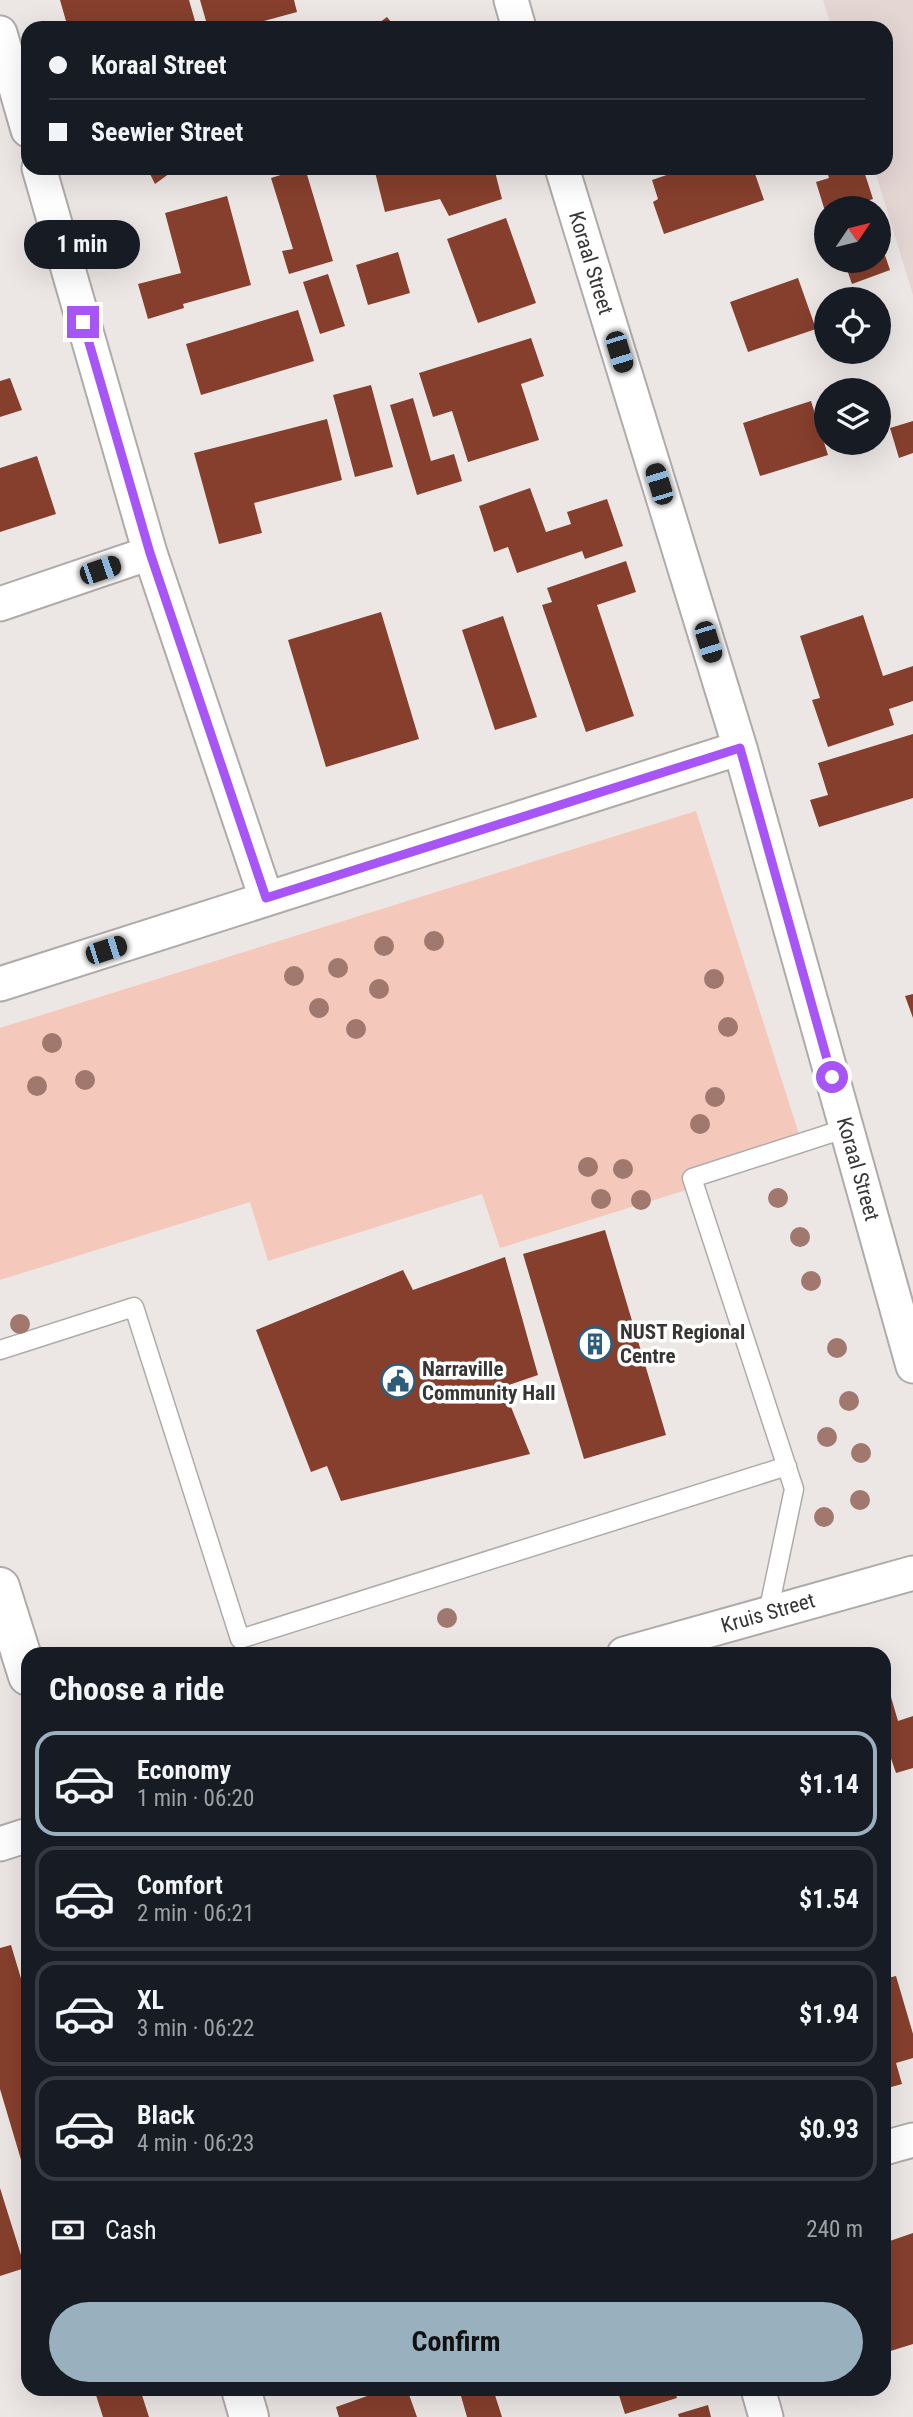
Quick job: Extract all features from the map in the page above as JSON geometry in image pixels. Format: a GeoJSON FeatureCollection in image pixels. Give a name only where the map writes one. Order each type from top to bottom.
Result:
{"type":"FeatureCollection","features":[{"type":"Feature","properties":{"kind":"street"},"geometry":{"type":"LineString","coordinates":[[510,0],[517,21]]}},
{"type":"Feature","properties":{"kind":"street"},"geometry":{"type":"LineString","coordinates":[[0,33],[21,106]]}},
{"type":"Feature","properties":{"kind":"street"},"geometry":{"type":"LineString","coordinates":[[41,175],[150,553],[266,898]]}},
{"type":"Feature","properties":{"kind":"street","name":"Koraal Street"},"geometry":{"type":"LineString","coordinates":[[564,175],[740,748],[913,1366]]}},
{"type":"Feature","properties":{"kind":"street"},"geometry":{"type":"LineString","coordinates":[[0,604],[150,553]]}},
{"type":"Feature","properties":{"kind":"street"},"geometry":{"type":"LineString","coordinates":[[0,984],[740,748]]}},
{"type":"Feature","properties":{"kind":"street","name":"Kruis Street"},"geometry":{"type":"LineString","coordinates":[[649,1647],[913,1573]]}},
{"type":"Feature","properties":{"kind":"street"},"geometry":{"type":"LineString","coordinates":[[0,1587],[21,1654]]}},
{"type":"Feature","properties":{"kind":"street"},"geometry":{"type":"LineString","coordinates":[[0,1844],[21,1837]]}},
{"type":"Feature","properties":{"kind":"street"},"geometry":{"type":"LineString","coordinates":[[891,2146],[913,2140]]}},
{"type":"Feature","properties":{"kind":"street"},"geometry":{"type":"LineString","coordinates":[[243,2396],[249,2417]]}},
{"type":"Feature","properties":{"kind":"street"},"geometry":{"type":"LineString","coordinates":[[760,2396],[766,2417]]}},
{"type":"Feature","properties":{"kind":"lane"},"geometry":{"type":"LineString","coordinates":[[768,1613],[794,1489],[692,1178],[846,1128]]}},
{"type":"Feature","properties":{"kind":"lane"},"geometry":{"type":"LineString","coordinates":[[0,1350],[134,1307],[240,1639],[787,1466]]}},
{"type":"Feature","properties":{"kind":"shaded area"},"geometry":{"type":"Polygon","coordinates":[[[823,0],[913,0],[913,295],[891,223],[891,196],[883,196],[876,175],[893,175],[893,21],[830,21],[823,0]]]}},
{"type":"Feature","properties":{"kind":"shaded area"},"geometry":{"type":"Polygon","coordinates":[[[696,811],[805,1153],[500,1248],[482,1194],[268,1261],[250,1202],[0,1280],[0,1028],[696,811]]]}},
{"type":"Feature","properties":{"kind":"building"},"geometry":{"type":"Polygon","coordinates":[[[60,0],[189,0],[195,21],[66,21],[60,0]]]}},
{"type":"Feature","properties":{"kind":"building"},"geometry":{"type":"Polygon","coordinates":[[[200,0],[294,0],[297,12],[264,21],[206,21],[200,0]]]}},
{"type":"Feature","properties":{"kind":"building"},"geometry":{"type":"Polygon","coordinates":[[[150,175],[167,175],[155,184],[150,175]]]}},
{"type":"Feature","properties":{"kind":"building"},"geometry":{"type":"Polygon","coordinates":[[[281,175],[307,175],[333,261],[289,274],[282,251],[293,249],[271,178],[281,175]]]}},
{"type":"Feature","properties":{"kind":"building"},"geometry":{"type":"Polygon","coordinates":[[[376,175],[496,175],[502,199],[449,216],[440,199],[385,212],[376,175]]]}},
{"type":"Feature","properties":{"kind":"building"},"geometry":{"type":"Polygon","coordinates":[[[667,175],[755,175],[764,200],[664,234],[653,202],[658,199],[652,180],[667,175]]]}},
{"type":"Feature","properties":{"kind":"building"},"geometry":{"type":"Polygon","coordinates":[[[828,175],[865,175],[872,196],[820,196],[816,182],[829,178],[828,175]]]}},
{"type":"Feature","properties":{"kind":"building"},"geometry":{"type":"Polygon","coordinates":[[[227,196],[251,285],[183,304],[184,308],[148,319],[138,284],[181,273],[165,213],[227,196]]]}},
{"type":"Feature","properties":{"kind":"building"},"geometry":{"type":"Polygon","coordinates":[[[506,218],[536,303],[478,323],[447,239],[506,218]]]}},
{"type":"Feature","properties":{"kind":"building"},"geometry":{"type":"Polygon","coordinates":[[[398,252],[410,293],[368,305],[356,265],[398,252]]]}},
{"type":"Feature","properties":{"kind":"building"},"geometry":{"type":"Polygon","coordinates":[[[848,273],[882,273],[852,284],[848,273]]]}},
{"type":"Feature","properties":{"kind":"building"},"geometry":{"type":"Polygon","coordinates":[[[328,274],[345,326],[320,334],[303,282],[328,274]]]}},
{"type":"Feature","properties":{"kind":"building"},"geometry":{"type":"Polygon","coordinates":[[[798,278],[814,330],[748,352],[730,302],[798,278]]]}},
{"type":"Feature","properties":{"kind":"building"},"geometry":{"type":"Polygon","coordinates":[[[298,310],[314,361],[201,395],[186,344],[298,310]]]}},
{"type":"Feature","properties":{"kind":"building"},"geometry":{"type":"Polygon","coordinates":[[[531,338],[544,376],[521,384],[539,440],[468,462],[452,411],[433,417],[419,373],[531,338]]]}},
{"type":"Feature","properties":{"kind":"building"},"geometry":{"type":"Polygon","coordinates":[[[10,378],[22,410],[0,417],[0,381],[10,378]]]}},
{"type":"Feature","properties":{"kind":"building"},"geometry":{"type":"Polygon","coordinates":[[[371,385],[393,467],[355,477],[333,395],[371,385]]]}},
{"type":"Feature","properties":{"kind":"building"},"geometry":{"type":"Polygon","coordinates":[[[413,398],[431,461],[454,454],[462,481],[417,495],[390,405],[413,398]]]}},
{"type":"Feature","properties":{"kind":"building"},"geometry":{"type":"Polygon","coordinates":[[[811,401],[814,411],[814,455],[828,455],[760,476],[743,423],[811,401]]]}},
{"type":"Feature","properties":{"kind":"building"},"geometry":{"type":"Polygon","coordinates":[[[327,419],[342,480],[254,503],[262,533],[219,544],[194,453],[327,419]]]}},
{"type":"Feature","properties":{"kind":"building"},"geometry":{"type":"Polygon","coordinates":[[[913,421],[913,453],[899,458],[891,428],[913,421]]]}},
{"type":"Feature","properties":{"kind":"building"},"geometry":{"type":"Polygon","coordinates":[[[37,456],[56,514],[0,532],[0,468],[37,456]]]}},
{"type":"Feature","properties":{"kind":"building"},"geometry":{"type":"Polygon","coordinates":[[[530,488],[546,532],[571,524],[567,512],[607,499],[623,546],[585,559],[582,551],[517,573],[508,547],[494,552],[479,506],[530,488]]]}},
{"type":"Feature","properties":{"kind":"building"},"geometry":{"type":"Polygon","coordinates":[[[626,561],[636,592],[597,605],[634,716],[586,732],[542,605],[552,602],[547,588],[626,561]]]}},
{"type":"Feature","properties":{"kind":"building"},"geometry":{"type":"Polygon","coordinates":[[[381,612],[419,739],[326,767],[288,640],[381,612]]]}},
{"type":"Feature","properties":{"kind":"building"},"geometry":{"type":"Polygon","coordinates":[[[863,615],[883,676],[913,666],[913,701],[889,709],[894,725],[828,747],[812,700],[820,698],[800,636],[863,615]]]}},
{"type":"Feature","properties":{"kind":"building"},"geometry":{"type":"Polygon","coordinates":[[[503,616],[537,717],[495,730],[462,630],[503,616]]]}},
{"type":"Feature","properties":{"kind":"building"},"geometry":{"type":"Polygon","coordinates":[[[913,734],[913,798],[819,827],[810,800],[828,795],[818,763],[913,734]]]}},
{"type":"Feature","properties":{"kind":"building"},"geometry":{"type":"Polygon","coordinates":[[[913,994],[913,1018],[905,996],[913,994]]]}},
{"type":"Feature","properties":{"kind":"building","name":"NUST Regional Centre"},"geometry":{"type":"Polygon","coordinates":[[[605,1230],[666,1435],[584,1459],[523,1254],[605,1230]]]}},
{"type":"Feature","properties":{"kind":"building","name":"Narraville Community Hall"},"geometry":{"type":"Polygon","coordinates":[[[505,1257],[538,1375],[503,1387],[530,1454],[341,1501],[327,1466],[311,1472],[256,1330],[403,1270],[413,1290],[505,1257]]]}},
{"type":"Feature","properties":{"kind":"building"},"geometry":{"type":"Polygon","coordinates":[[[891,1697],[898,1721],[913,1716],[913,1768],[896,1773],[891,1758],[891,1697]]]}},
{"type":"Feature","properties":{"kind":"building"},"geometry":{"type":"Polygon","coordinates":[[[11,1945],[21,1979],[21,2160],[0,2089],[0,1948],[11,1945]]]}},
{"type":"Feature","properties":{"kind":"building"},"geometry":{"type":"Polygon","coordinates":[[[896,1976],[913,2034],[913,2058],[896,2063],[902,2084],[891,2087],[891,1977],[896,1976]]]}},
{"type":"Feature","properties":{"kind":"building"},"geometry":{"type":"Polygon","coordinates":[[[0,2188],[21,2255],[21,2269],[0,2276],[0,2188]]]}},
{"type":"Feature","properties":{"kind":"building"},"geometry":{"type":"Polygon","coordinates":[[[913,2233],[913,2344],[891,2351],[891,2241],[913,2233]]]}},
{"type":"Feature","properties":{"kind":"building"},"geometry":{"type":"Polygon","coordinates":[[[96,2396],[142,2396],[149,2417],[103,2417],[96,2396]]]}},
{"type":"Feature","properties":{"kind":"building"},"geometry":{"type":"Polygon","coordinates":[[[367,2396],[410,2396],[417,2417],[339,2417],[336,2407],[367,2396]]]}},
{"type":"Feature","properties":{"kind":"building"},"geometry":{"type":"Polygon","coordinates":[[[461,2396],[495,2396],[502,2417],[467,2417],[461,2396]]]}},
{"type":"Feature","properties":{"kind":"building"},"geometry":{"type":"Polygon","coordinates":[[[619,2396],[677,2398],[625,2414],[619,2396]]]}},
{"type":"Feature","properties":{"kind":"building"},"geometry":{"type":"Polygon","coordinates":[[[708,2405],[711,2417],[679,2417],[678,2414],[708,2405]]]}},
{"type":"Feature","properties":{"kind":"place","name":"NUST Regional Centre"},"geometry":{"type":"Point","coordinates":[595,1344]}},
{"type":"Feature","properties":{"kind":"place","name":"Narraville Community Hall"},"geometry":{"type":"Point","coordinates":[398,1381]}},
{"type":"Feature","properties":{"kind":"route"},"geometry":{"type":"LineString","coordinates":[[83,322],[150,553],[266,898],[740,748],[832,1077]]}}]}
